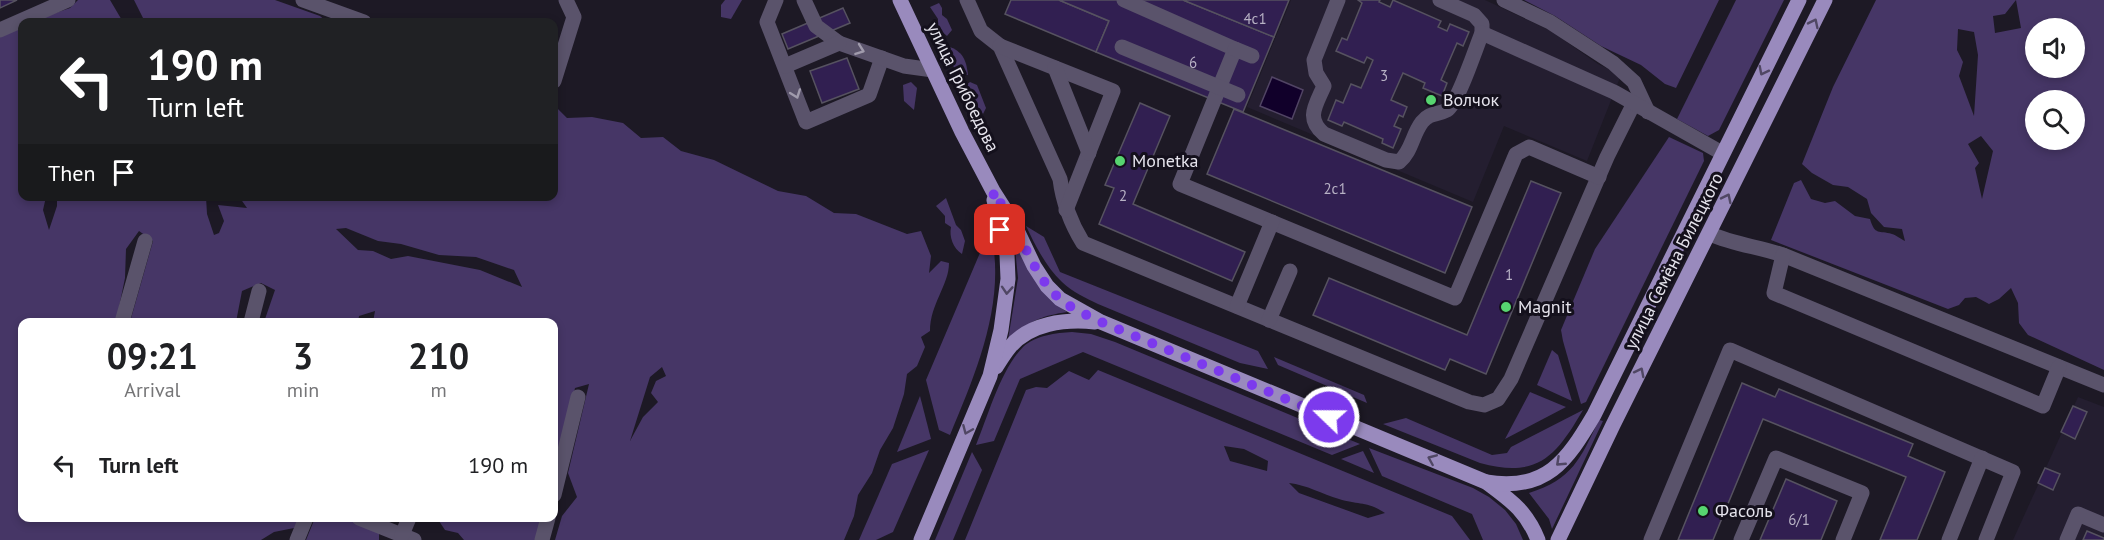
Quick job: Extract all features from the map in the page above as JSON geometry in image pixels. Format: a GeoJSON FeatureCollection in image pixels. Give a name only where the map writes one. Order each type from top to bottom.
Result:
{"type":"FeatureCollection","features":[{"type":"Feature","properties":{"kind":"main road","name":"улица Грибоедова"},"geometry":{"type":"LineString","coordinates":[[900,0],[993,191]]}},
{"type":"Feature","properties":{"kind":"main road","name":"улица Семёна Билецкого"},"geometry":{"type":"LineString","coordinates":[[1486,482],[1502,485],[1530,480],[1560,464],[1574,448],[1593,415],[1799,0]]}},
{"type":"Feature","properties":{"kind":"main road","name":"улица Семёна Билецкого"},"geometry":{"type":"LineString","coordinates":[[1558,540],[1613,424],[1825,0]]}},
{"type":"Feature","properties":{"kind":"main road"},"geometry":{"type":"LineString","coordinates":[[993,191],[1014,224],[1034,266],[1047,286],[1060,299],[1074,308],[1101,322],[1486,482],[1526,514],[1538,540]]}},
{"type":"Feature","properties":{"kind":"main road"},"geometry":{"type":"LineString","coordinates":[[921,540],[990,376],[1001,330],[1008,279],[1006,255],[993,191]]}},
{"type":"Feature","properties":{"kind":"main road"},"geometry":{"type":"LineString","coordinates":[[990,376],[1009,347],[1038,328],[1078,320],[1101,322]]}},
{"type":"Feature","properties":{"kind":"street"},"geometry":{"type":"LineString","coordinates":[[21,18],[43,5],[67,0]]}},
{"type":"Feature","properties":{"kind":"street"},"geometry":{"type":"LineString","coordinates":[[303,0],[353,18]]}},
{"type":"Feature","properties":{"kind":"street"},"geometry":{"type":"LineString","coordinates":[[558,68],[574,17],[567,0]]}},
{"type":"Feature","properties":{"kind":"street"},"geometry":{"type":"LineString","coordinates":[[776,0],[768,22],[806,122],[869,95],[882,58]]}},
{"type":"Feature","properties":{"kind":"street"},"geometry":{"type":"LineString","coordinates":[[804,0],[816,26],[839,42],[904,66],[933,70]]}},
{"type":"Feature","properties":{"kind":"street"},"geometry":{"type":"LineString","coordinates":[[967,0],[981,31],[1000,46],[1113,91],[1066,210]]}},
{"type":"Feature","properties":{"kind":"street"},"geometry":{"type":"LineString","coordinates":[[1124,0],[1252,56]]}},
{"type":"Feature","properties":{"kind":"street"},"geometry":{"type":"LineString","coordinates":[[1338,0],[1314,60],[1316,73],[1324,86],[1312,114],[1316,127],[1324,134],[1386,160],[1399,162],[1406,156],[1421,123],[1432,114],[1447,110],[1456,98],[1482,33],[1482,24],[1473,15],[1440,0]]}},
{"type":"Feature","properties":{"kind":"street"},"geometry":{"type":"LineString","coordinates":[[1504,0],[1550,22],[1613,63],[1634,82],[1648,112]]}},
{"type":"Feature","properties":{"kind":"street"},"geometry":{"type":"LineString","coordinates":[[0,30],[18,20]]}},
{"type":"Feature","properties":{"kind":"street"},"geometry":{"type":"LineString","coordinates":[[1482,33],[1614,92],[1722,153]]}},
{"type":"Feature","properties":{"kind":"street"},"geometry":{"type":"LineString","coordinates":[[786,66],[839,42]]}},
{"type":"Feature","properties":{"kind":"street"},"geometry":{"type":"LineString","coordinates":[[1000,46],[1060,178],[1069,220],[1083,243],[1469,402],[1484,405],[1498,399],[1511,379],[1599,177],[1634,103]]}},
{"type":"Feature","properties":{"kind":"street"},"geometry":{"type":"LineString","coordinates":[[1122,47],[1238,95]]}},
{"type":"Feature","properties":{"kind":"street"},"geometry":{"type":"LineString","coordinates":[[1235,49],[1180,184],[1455,298],[1515,154],[1528,147],[1599,177]]}},
{"type":"Feature","properties":{"kind":"street"},"geometry":{"type":"LineString","coordinates":[[1055,68],[1089,153]]}},
{"type":"Feature","properties":{"kind":"street"},"geometry":{"type":"LineString","coordinates":[[1237,306],[1272,222]]}},
{"type":"Feature","properties":{"kind":"street"},"geometry":{"type":"LineString","coordinates":[[1710,234],[1728,242],[1758,247],[1783,255],[2104,385]]}},
{"type":"Feature","properties":{"kind":"street"},"geometry":{"type":"LineString","coordinates":[[123,318],[145,240]]}},
{"type":"Feature","properties":{"kind":"street"},"geometry":{"type":"LineString","coordinates":[[1783,255],[1774,293],[2043,406],[2059,367]]}},
{"type":"Feature","properties":{"kind":"street"},"geometry":{"type":"LineString","coordinates":[[1269,320],[1290,271]]}},
{"type":"Feature","properties":{"kind":"street"},"geometry":{"type":"LineString","coordinates":[[252,318],[260,291]]}},
{"type":"Feature","properties":{"kind":"street"},"geometry":{"type":"LineString","coordinates":[[1650,540],[1730,350],[2013,472],[1986,540]]}},
{"type":"Feature","properties":{"kind":"street"},"geometry":{"type":"LineString","coordinates":[[558,479],[578,397]]}},
{"type":"Feature","properties":{"kind":"street"},"geometry":{"type":"LineString","coordinates":[[1741,540],[1776,458],[1862,493],[1843,540]]}},
{"type":"Feature","properties":{"kind":"street"},"geometry":{"type":"LineString","coordinates":[[1950,540],[1982,458]]}},
{"type":"Feature","properties":{"kind":"street"},"geometry":{"type":"LineString","coordinates":[[2067,540],[2078,514],[2104,525]]}},
{"type":"Feature","properties":{"kind":"street"},"geometry":{"type":"LineString","coordinates":[[297,540],[304,522]]}},
{"type":"Feature","properties":{"kind":"street"},"geometry":{"type":"LineString","coordinates":[[369,522],[408,538],[409,522]]}},
{"type":"Feature","properties":{"kind":"street"},"geometry":{"type":"LineString","coordinates":[[542,540],[547,522]]}},
{"type":"Feature","properties":{"kind":"shaded area"},"geometry":{"type":"Polygon","coordinates":[[[78,0],[110,0],[121,18],[41,18],[70,8],[78,0]]]}},
{"type":"Feature","properties":{"kind":"shaded area"},"geometry":{"type":"Polygon","coordinates":[[[134,0],[275,0],[322,18],[143,18],[134,0]]]}},
{"type":"Feature","properties":{"kind":"shaded area"},"geometry":{"type":"Polygon","coordinates":[[[725,0],[742,0],[731,19],[721,17],[721,5],[725,0]]]}},
{"type":"Feature","properties":{"kind":"shaded area","name":"Волчок"},"geometry":{"type":"Polygon","coordinates":[[[1291,0],[1485,0],[1551,31],[1598,64],[1621,75],[1587,161],[1504,126],[1473,202],[1247,107],[1291,0]]]}},
{"type":"Feature","properties":{"kind":"shaded area"},"geometry":{"type":"Polygon","coordinates":[[[1524,0],[1719,0],[1676,88],[1665,84],[1641,65],[1601,46],[1555,16],[1524,0]]]}},
{"type":"Feature","properties":{"kind":"shaded area"},"geometry":{"type":"Polygon","coordinates":[[[1736,0],[1784,0],[1719,130],[1708,136],[1677,119],[1736,0]]]}},
{"type":"Feature","properties":{"kind":"shaded area"},"geometry":{"type":"Polygon","coordinates":[[[1876,0],[2016,0],[2104,0],[2104,370],[2028,335],[2019,323],[2018,303],[2011,288],[1999,299],[1989,304],[1976,297],[1965,298],[1959,305],[1948,309],[1771,240],[1794,183],[1801,180],[1811,199],[1825,203],[1835,201],[1855,216],[1870,219],[1876,230],[1905,241],[1902,229],[1884,227],[1871,213],[1867,199],[1848,187],[1833,185],[1812,173],[1802,164],[1833,87],[1876,0]],[[2016,0],[2005,14],[1993,16],[1995,33],[2021,28],[2016,0]],[[1958,29],[1957,50],[1963,62],[1959,76],[1974,116],[1978,55],[1974,32],[1958,29]],[[1981,136],[1968,144],[1979,163],[1975,168],[1982,199],[1993,151],[1981,136]]]}},
{"type":"Feature","properties":{"kind":"shaded area"},"geometry":{"type":"Polygon","coordinates":[[[939,3],[942,15],[947,19],[952,30],[947,36],[938,28],[938,19],[930,7],[939,3]]]}},
{"type":"Feature","properties":{"kind":"shaded area"},"geometry":{"type":"Polygon","coordinates":[[[18,27],[18,201],[45,201],[43,210],[49,230],[57,201],[206,201],[207,214],[214,235],[219,233],[224,221],[218,205],[247,208],[242,201],[558,201],[558,109],[567,118],[592,117],[623,123],[641,138],[663,137],[681,151],[714,160],[778,191],[806,196],[834,213],[856,214],[907,234],[921,231],[931,256],[929,273],[941,261],[949,263],[946,279],[933,312],[930,331],[921,337],[925,347],[917,366],[907,374],[904,394],[893,428],[880,450],[872,473],[858,495],[854,516],[844,540],[555,540],[562,516],[577,497],[568,473],[589,384],[575,388],[558,461],[558,318],[374,318],[375,311],[359,318],[265,318],[275,290],[261,283],[242,291],[237,318],[131,318],[153,241],[139,231],[126,249],[125,278],[117,318],[18,318],[18,522],[298,522],[294,528],[274,532],[261,540],[0,540],[0,34],[18,27]],[[346,228],[336,229],[358,250],[373,251],[391,259],[408,256],[480,270],[522,287],[514,270],[476,257],[439,255],[401,244],[378,241],[346,228]],[[662,367],[650,377],[630,441],[643,417],[658,402],[651,393],[656,381],[666,376],[662,367]]]}},
{"type":"Feature","properties":{"kind":"shaded area"},"geometry":{"type":"Polygon","coordinates":[[[948,46],[963,57],[968,75],[957,73],[949,58],[948,46]]]}},
{"type":"Feature","properties":{"kind":"shaded area"},"geometry":{"type":"Polygon","coordinates":[[[1272,77],[1303,90],[1292,119],[1260,106],[1272,77]]]}},
{"type":"Feature","properties":{"kind":"shaded area"},"geometry":{"type":"Polygon","coordinates":[[[911,82],[917,88],[914,110],[904,101],[903,85],[911,82]]]}},
{"type":"Feature","properties":{"kind":"shaded area"},"geometry":{"type":"Polygon","coordinates":[[[970,82],[977,85],[986,108],[983,114],[971,99],[965,86],[970,82]]]}},
{"type":"Feature","properties":{"kind":"shaded area"},"geometry":{"type":"Polygon","coordinates":[[[1669,137],[1703,153],[1704,161],[1586,402],[1581,404],[1561,330],[1595,249],[1669,137]]]}},
{"type":"Feature","properties":{"kind":"shaded area"},"geometry":{"type":"Polygon","coordinates":[[[946,198],[965,241],[962,254],[952,242],[951,227],[945,223],[945,216],[936,206],[946,198]]]}},
{"type":"Feature","properties":{"kind":"shaded area"},"geometry":{"type":"Polygon","coordinates":[[[1026,226],[1044,237],[1060,272],[1258,351],[1268,369],[1240,363],[1098,304],[1075,292],[1051,270],[1026,226]]]}},
{"type":"Feature","properties":{"kind":"shaded area"},"geometry":{"type":"Polygon","coordinates":[[[992,238],[995,288],[986,338],[950,435],[939,430],[926,380],[985,241],[992,238]]]}},
{"type":"Feature","properties":{"kind":"shaded area"},"geometry":{"type":"Polygon","coordinates":[[[1014,238],[1042,288],[1067,312],[1035,321],[1008,340],[1018,278],[1014,238]]]}},
{"type":"Feature","properties":{"kind":"shaded area"},"geometry":{"type":"Polygon","coordinates":[[[1072,332],[1091,334],[1115,342],[1360,444],[1332,455],[1083,352],[1020,379],[994,441],[976,445],[990,407],[1015,356],[1028,343],[1040,337],[1072,332]]]}},
{"type":"Feature","properties":{"kind":"shaded area"},"geometry":{"type":"Polygon","coordinates":[[[1552,350],[1558,355],[1572,401],[1537,385],[1552,350]]]}},
{"type":"Feature","properties":{"kind":"shaded area"},"geometry":{"type":"Polygon","coordinates":[[[1274,357],[1364,395],[1367,403],[1278,365],[1274,357]]]}},
{"type":"Feature","properties":{"kind":"shaded area"},"geometry":{"type":"Polygon","coordinates":[[[1098,370],[1452,516],[1470,540],[965,540],[1026,390],[1036,387],[1047,388],[1069,371],[1089,380],[1098,370]],[[1224,446],[1230,461],[1267,471],[1268,461],[1244,449],[1224,446]],[[1289,483],[1299,493],[1368,518],[1385,513],[1368,505],[1339,499],[1289,483]]]}},
{"type":"Feature","properties":{"kind":"shaded area"},"geometry":{"type":"Polygon","coordinates":[[[1530,392],[1566,407],[1505,439],[1530,392]]]}},
{"type":"Feature","properties":{"kind":"shaded area"},"geometry":{"type":"Polygon","coordinates":[[[920,396],[931,439],[897,452],[920,396]]]}},
{"type":"Feature","properties":{"kind":"shaded area"},"geometry":{"type":"Polygon","coordinates":[[[2078,397],[2104,407],[2104,540],[2013,540],[2078,397]]]}},
{"type":"Feature","properties":{"kind":"shaded area"},"geometry":{"type":"Polygon","coordinates":[[[1583,410],[1564,440],[1554,451],[1543,460],[1517,468],[1480,463],[1383,424],[1406,418],[1492,455],[1507,453],[1511,447],[1583,410]]]}},
{"type":"Feature","properties":{"kind":"shaded area"},"geometry":{"type":"Polygon","coordinates":[[[1599,420],[1603,421],[1552,529],[1549,519],[1529,493],[1556,481],[1573,466],[1599,420]]]}},
{"type":"Feature","properties":{"kind":"shaded area"},"geometry":{"type":"Polygon","coordinates":[[[1369,448],[1473,488],[1489,497],[1505,510],[1516,524],[1523,540],[1483,540],[1472,514],[1382,476],[1369,448]]]}},
{"type":"Feature","properties":{"kind":"shaded area"},"geometry":{"type":"Polygon","coordinates":[[[929,450],[893,532],[876,540],[859,540],[892,464],[929,450]]]}},
{"type":"Feature","properties":{"kind":"shaded area"},"geometry":{"type":"Polygon","coordinates":[[[1363,451],[1374,473],[1341,459],[1363,451]]]}},
{"type":"Feature","properties":{"kind":"shaded area"},"geometry":{"type":"Polygon","coordinates":[[[972,452],[982,470],[953,540],[935,540],[972,452]]]}},
{"type":"Feature","properties":{"kind":"shaded area"},"geometry":{"type":"Polygon","coordinates":[[[313,522],[356,522],[379,531],[379,540],[306,540],[313,522]]]}},
{"type":"Feature","properties":{"kind":"shaded area"},"geometry":{"type":"Polygon","coordinates":[[[440,522],[542,522],[537,540],[464,540],[458,533],[445,530],[440,522]]]}},
{"type":"Feature","properties":{"kind":"building"},"geometry":{"type":"Polygon","coordinates":[[[0,0],[17,0],[0,8],[0,0]]]}},
{"type":"Feature","properties":{"kind":"building"},"geometry":{"type":"Polygon","coordinates":[[[1011,0],[1059,0],[1109,21],[1096,52],[1005,14],[1011,0]]]}},
{"type":"Feature","properties":{"kind":"building"},"geometry":{"type":"Polygon","coordinates":[[[1059,0],[1183,0],[1274,37],[1243,112],[1096,52],[1109,21],[1059,0]]]}},
{"type":"Feature","properties":{"kind":"building"},"geometry":{"type":"Polygon","coordinates":[[[1183,0],[1289,0],[1274,37],[1183,0]]]}},
{"type":"Feature","properties":{"kind":"building"},"geometry":{"type":"Polygon","coordinates":[[[1358,0],[1380,0],[1379,2],[1390,7],[1393,0],[1441,21],[1438,27],[1447,31],[1450,24],[1469,32],[1463,46],[1457,43],[1441,80],[1447,83],[1442,96],[1423,88],[1425,83],[1403,73],[1391,100],[1407,107],[1403,117],[1399,115],[1394,126],[1401,129],[1393,148],[1382,143],[1383,139],[1344,122],[1342,126],[1328,120],[1336,100],[1343,103],[1351,84],[1361,88],[1373,60],[1367,57],[1364,63],[1336,51],[1342,38],[1347,40],[1362,3],[1358,0]]]}},
{"type":"Feature","properties":{"kind":"building"},"geometry":{"type":"Polygon","coordinates":[[[843,8],[850,23],[788,49],[782,34],[843,8]]]}},
{"type":"Feature","properties":{"kind":"building"},"geometry":{"type":"Polygon","coordinates":[[[847,58],[859,89],[822,103],[810,71],[847,58]]]}},
{"type":"Feature","properties":{"kind":"building"},"geometry":{"type":"Polygon","coordinates":[[[1140,103],[1170,116],[1133,204],[1245,252],[1232,281],[1099,224],[1114,188],[1105,185],[1140,103]]]}},
{"type":"Feature","properties":{"kind":"building"},"geometry":{"type":"Polygon","coordinates":[[[1234,109],[1472,207],[1445,273],[1207,174],[1234,109]]]}},
{"type":"Feature","properties":{"kind":"building"},"geometry":{"type":"Polygon","coordinates":[[[1531,181],[1561,193],[1486,374],[1450,359],[1445,370],[1313,315],[1329,278],[1467,335],[1531,181]]]}},
{"type":"Feature","properties":{"kind":"building"},"geometry":{"type":"Polygon","coordinates":[[[1742,383],[1775,397],[1779,389],[1913,444],[1908,456],[1945,472],[1917,540],[1880,540],[1906,477],[1763,419],[1713,540],[1678,540],[1742,383]]]}},
{"type":"Feature","properties":{"kind":"building"},"geometry":{"type":"Polygon","coordinates":[[[2073,406],[2087,412],[2075,439],[2061,432],[2073,406]]]}},
{"type":"Feature","properties":{"kind":"building"},"geometry":{"type":"Polygon","coordinates":[[[2045,468],[2060,474],[2053,490],[2038,483],[2045,468]]]}},
{"type":"Feature","properties":{"kind":"building"},"geometry":{"type":"Polygon","coordinates":[[[1786,479],[1837,501],[1821,540],[1760,540],[1786,479]]]}},
{"type":"Feature","properties":{"kind":"building"},"geometry":{"type":"Polygon","coordinates":[[[2087,531],[2104,538],[2104,540],[2083,540],[2087,531]]]}},
{"type":"Feature","properties":{"kind":"place","name":"Волчок"},"geometry":{"type":"Point","coordinates":[1431,100]}},
{"type":"Feature","properties":{"kind":"place","name":"Monetka"},"geometry":{"type":"Point","coordinates":[1120,161]}},
{"type":"Feature","properties":{"kind":"place","name":"Magnit"},"geometry":{"type":"Point","coordinates":[1506,307]}},
{"type":"Feature","properties":{"kind":"place","name":"Фасоль"},"geometry":{"type":"Point","coordinates":[1703,511]}},
{"type":"Feature","properties":{"kind":"route"},"geometry":{"type":"LineString","coordinates":[[1000,230],[993,191],[1014,224],[1034,266],[1047,286],[1060,299],[1101,322],[1329,417]]}}]}
